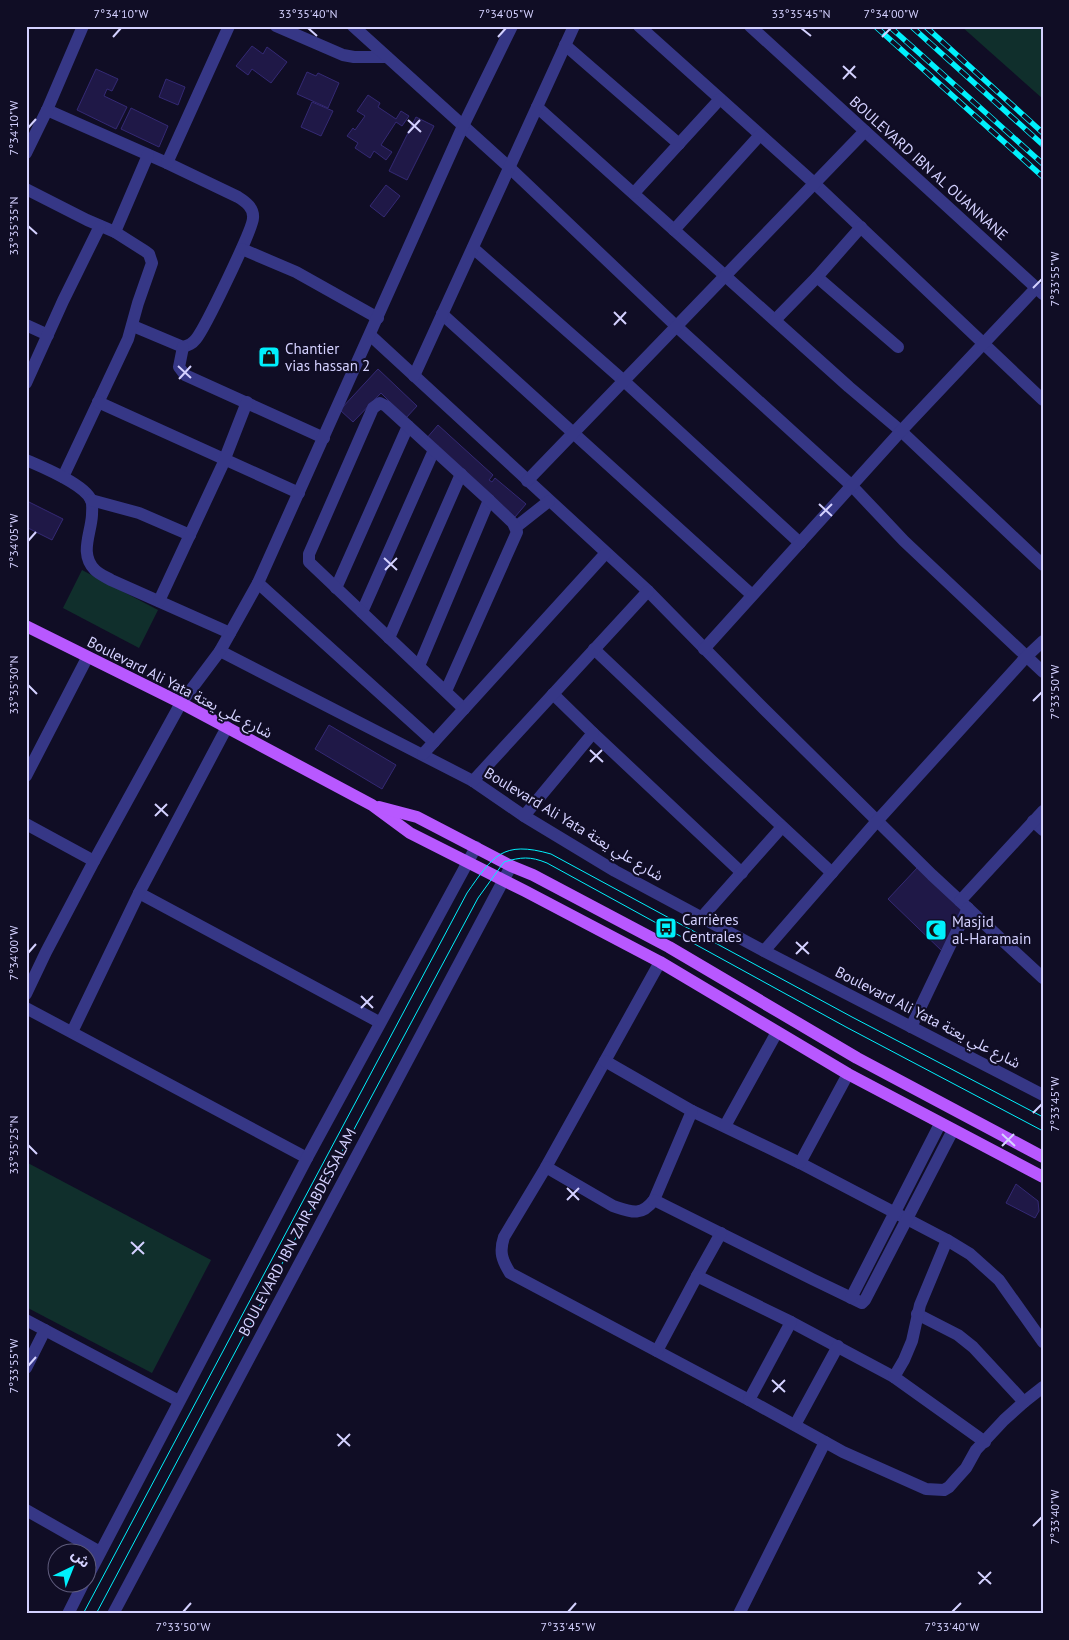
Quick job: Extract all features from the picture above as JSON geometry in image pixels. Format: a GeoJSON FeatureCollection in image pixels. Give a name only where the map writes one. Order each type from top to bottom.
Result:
{"type":"FeatureCollection","features":[{"type":"Feature","properties":{"kind":"main road","name":"Boulevard Ali Yata شارع علي يعتة"},"geometry":{"type":"LineString","coordinates":[[26,626],[87,658],[181,703],[372,805],[410,833],[660,962],[848,1074],[1043,1177]]}},
{"type":"Feature","properties":{"kind":"main road","name":"Boulevard Ali Yata شارع علي يعتة"},"geometry":{"type":"LineString","coordinates":[[372,805],[417,817],[511,866],[533,875],[669,947],[857,1058],[1043,1157]]}},
{"type":"Feature","properties":{"kind":"street"},"geometry":{"type":"LineString","coordinates":[[26,153],[47,110],[83,26]]}},
{"type":"Feature","properties":{"kind":"street"},"geometry":{"type":"LineString","coordinates":[[167,163],[229,26]]}},
{"type":"Feature","properties":{"kind":"street"},"geometry":{"type":"LineString","coordinates":[[276,26],[343,55],[387,57]]}},
{"type":"Feature","properties":{"kind":"street"},"geometry":{"type":"LineString","coordinates":[[353,26],[510,168],[676,326],[852,486],[911,547],[1043,672]]}},
{"type":"Feature","properties":{"kind":"street"},"geometry":{"type":"LineString","coordinates":[[26,994],[94,861],[181,703],[220,651],[258,583],[464,126],[512,26]]}},
{"type":"Feature","properties":{"kind":"street"},"geometry":{"type":"LineString","coordinates":[[414,376],[574,26]]}},
{"type":"Feature","properties":{"kind":"street"},"geometry":{"type":"LineString","coordinates":[[639,26],[814,183],[1043,400]]}},
{"type":"Feature","properties":{"kind":"street","name":"BOULEVARD IBN AL OUANNANE"},"geometry":{"type":"LineString","coordinates":[[750,26],[1039,291]]}},
{"type":"Feature","properties":{"kind":"street"},"geometry":{"type":"LineString","coordinates":[[565,45],[679,144]]}},
{"type":"Feature","properties":{"kind":"street"},"geometry":{"type":"LineString","coordinates":[[634,193],[720,99]]}},
{"type":"Feature","properties":{"kind":"street"},"geometry":{"type":"LineString","coordinates":[[537,107],[849,387],[901,431],[1043,565]]}},
{"type":"Feature","properties":{"kind":"street"},"geometry":{"type":"LineString","coordinates":[[47,110],[167,163],[245,201],[254,214],[242,249],[201,332],[190,345],[183,347],[133,326]]}},
{"type":"Feature","properties":{"kind":"street"},"geometry":{"type":"LineString","coordinates":[[527,481],[865,131]]}},
{"type":"Feature","properties":{"kind":"street"},"geometry":{"type":"LineString","coordinates":[[674,230],[760,135]]}},
{"type":"Feature","properties":{"kind":"street"},"geometry":{"type":"LineString","coordinates":[[115,232],[148,155]]}},
{"type":"Feature","properties":{"kind":"street"},"geometry":{"type":"LineString","coordinates":[[26,189],[115,232],[145,250],[152,258],[128,339],[63,477]]}},
{"type":"Feature","properties":{"kind":"street"},"geometry":{"type":"LineString","coordinates":[[26,383],[100,226]]}},
{"type":"Feature","properties":{"kind":"street"},"geometry":{"type":"LineString","coordinates":[[775,320],[817,277],[861,227]]}},
{"type":"Feature","properties":{"kind":"street"},"geometry":{"type":"LineString","coordinates":[[473,248],[624,381],[800,543]]}},
{"type":"Feature","properties":{"kind":"street"},"geometry":{"type":"LineString","coordinates":[[242,249],[296,272],[378,318]]}},
{"type":"Feature","properties":{"kind":"street"},"geometry":{"type":"LineString","coordinates":[[817,277],[898,347]]}},
{"type":"Feature","properties":{"kind":"street"},"geometry":{"type":"LineString","coordinates":[[704,649],[901,431],[984,343],[1039,291]]}},
{"type":"Feature","properties":{"kind":"street"},"geometry":{"type":"LineString","coordinates":[[442,314],[752,595]]}},
{"type":"Feature","properties":{"kind":"street"},"geometry":{"type":"LineString","coordinates":[[26,325],[48,335]]}},
{"type":"Feature","properties":{"kind":"street"},"geometry":{"type":"LineString","coordinates":[[370,336],[648,591],[877,821],[1043,978]]}},
{"type":"Feature","properties":{"kind":"street"},"geometry":{"type":"LineString","coordinates":[[183,347],[179,362],[181,373],[194,381],[247,402],[324,438]]}},
{"type":"Feature","properties":{"kind":"street"},"geometry":{"type":"LineString","coordinates":[[98,402],[299,493]]}},
{"type":"Feature","properties":{"kind":"street"},"geometry":{"type":"LineString","coordinates":[[159,601],[225,460],[247,402]]}},
{"type":"Feature","properties":{"kind":"street"},"geometry":{"type":"LineString","coordinates":[[446,691],[516,536],[516,527],[461,474],[386,406],[380,403],[373,408],[309,554],[309,562],[464,709]]}},
{"type":"Feature","properties":{"kind":"street"},"geometry":{"type":"LineString","coordinates":[[336,588],[408,426]]}},
{"type":"Feature","properties":{"kind":"street"},"geometry":{"type":"LineString","coordinates":[[362,612],[434,450]]}},
{"type":"Feature","properties":{"kind":"street"},"geometry":{"type":"LineString","coordinates":[[26,460],[63,477],[84,491],[91,500],[92,524],[86,552],[88,561],[95,571],[230,633]]}},
{"type":"Feature","properties":{"kind":"street"},"geometry":{"type":"LineString","coordinates":[[389,638],[461,474]]}},
{"type":"Feature","properties":{"kind":"street"},"geometry":{"type":"LineString","coordinates":[[91,500],[139,513],[190,535]]}},
{"type":"Feature","properties":{"kind":"street"},"geometry":{"type":"LineString","coordinates":[[419,666],[489,500]]}},
{"type":"Feature","properties":{"kind":"street"},"geometry":{"type":"LineString","coordinates":[[516,527],[549,501]]}},
{"type":"Feature","properties":{"kind":"street"},"geometry":{"type":"LineString","coordinates":[[423,754],[606,554]]}},
{"type":"Feature","properties":{"kind":"street"},"geometry":{"type":"LineString","coordinates":[[258,583],[434,742]]}},
{"type":"Feature","properties":{"kind":"street"},"geometry":{"type":"LineString","coordinates":[[473,781],[648,591]]}},
{"type":"Feature","properties":{"kind":"street"},"geometry":{"type":"LineString","coordinates":[[764,951],[877,821],[1026,657],[1043,641]]}},
{"type":"Feature","properties":{"kind":"street"},"geometry":{"type":"LineString","coordinates":[[594,649],[832,873]]}},
{"type":"Feature","properties":{"kind":"street","name":"Boulevard Ali Yata شارع علي يعتة"},"geometry":{"type":"LineString","coordinates":[[220,651],[473,781],[524,816],[615,871],[1043,1096]]}},
{"type":"Feature","properties":{"kind":"street"},"geometry":{"type":"LineString","coordinates":[[26,776],[87,658]]}},
{"type":"Feature","properties":{"kind":"street"},"geometry":{"type":"LineString","coordinates":[[553,694],[742,873]]}},
{"type":"Feature","properties":{"kind":"street"},"geometry":{"type":"LineString","coordinates":[[72,1032],[139,893],[226,728]]}},
{"type":"Feature","properties":{"kind":"street"},"geometry":{"type":"LineString","coordinates":[[524,816],[593,733]]}},
{"type":"Feature","properties":{"kind":"street"},"geometry":{"type":"LineString","coordinates":[[911,1027],[964,905],[1038,826],[1043,811]]}},
{"type":"Feature","properties":{"kind":"street"},"geometry":{"type":"LineString","coordinates":[[26,824],[94,861]]}},
{"type":"Feature","properties":{"kind":"street"},"geometry":{"type":"LineString","coordinates":[[702,918],[782,827]]}},
{"type":"Feature","properties":{"kind":"street","name":"BOULEVARD IBN ZAIR ABDESSALAM"},"geometry":{"type":"LineString","coordinates":[[98,1556],[379,1022],[476,847]]}},
{"type":"Feature","properties":{"kind":"street","name":"BOULEVARD IBN ZAIR ABDESSALAM"},"geometry":{"type":"LineString","coordinates":[[113,1614],[511,866]]}},
{"type":"Feature","properties":{"kind":"street"},"geometry":{"type":"LineString","coordinates":[[139,893],[379,1022]]}},
{"type":"Feature","properties":{"kind":"street"},"geometry":{"type":"LineString","coordinates":[[660,962],[546,1167],[504,1237],[500,1247],[502,1261],[510,1273],[843,1452],[926,1489],[938,1490],[949,1487],[966,1468],[976,1450],[1004,1420],[1043,1388]]}},
{"type":"Feature","properties":{"kind":"street"},"geometry":{"type":"LineString","coordinates":[[26,1008],[307,1158]]}},
{"type":"Feature","properties":{"kind":"street"},"geometry":{"type":"LineString","coordinates":[[725,1126],[776,1032]]}},
{"type":"Feature","properties":{"kind":"street"},"geometry":{"type":"LineString","coordinates":[[605,1061],[692,1111],[800,1163],[970,1254],[998,1280],[1043,1342]]}},
{"type":"Feature","properties":{"kind":"street"},"geometry":{"type":"LineString","coordinates":[[800,1163],[848,1074]]}},
{"type":"Feature","properties":{"kind":"street"},"geometry":{"type":"LineString","coordinates":[[546,1167],[613,1206],[624,1210],[641,1211],[654,1200],[692,1111]]}},
{"type":"Feature","properties":{"kind":"street"},"geometry":{"type":"LineString","coordinates":[[901,1216],[940,1124]]}},
{"type":"Feature","properties":{"kind":"street"},"geometry":{"type":"LineString","coordinates":[[654,1200],[851,1298],[953,1130]]}},
{"type":"Feature","properties":{"kind":"street"},"geometry":{"type":"LineString","coordinates":[[657,1351],[721,1233]]}},
{"type":"Feature","properties":{"kind":"street"},"geometry":{"type":"LineString","coordinates":[[894,1377],[912,1341],[917,1314],[925,1290],[947,1240]]}},
{"type":"Feature","properties":{"kind":"street"},"geometry":{"type":"LineString","coordinates":[[697,1276],[838,1346],[894,1377],[985,1442]]}},
{"type":"Feature","properties":{"kind":"street"},"geometry":{"type":"LineString","coordinates":[[917,1314],[958,1335],[973,1347],[1024,1402]]}},
{"type":"Feature","properties":{"kind":"street"},"geometry":{"type":"LineString","coordinates":[[26,1320],[179,1401]]}},
{"type":"Feature","properties":{"kind":"street"},"geometry":{"type":"LineString","coordinates":[[749,1400],[790,1322]]}},
{"type":"Feature","properties":{"kind":"street"},"geometry":{"type":"LineString","coordinates":[[26,1368],[45,1330]]}},
{"type":"Feature","properties":{"kind":"street"},"geometry":{"type":"LineString","coordinates":[[795,1425],[838,1346]]}},
{"type":"Feature","properties":{"kind":"street"},"geometry":{"type":"LineString","coordinates":[[738,1614],[825,1442]]}},
{"type":"Feature","properties":{"kind":"street"},"geometry":{"type":"LineString","coordinates":[[26,1510],[100,1552]]}},
{"type":"Feature","properties":{"kind":"street"},"geometry":{"type":"LineString","coordinates":[[68,1614],[79,1592]]}},
{"type":"Feature","properties":{"kind":"green space"},"geometry":{"type":"Polygon","coordinates":[[[961,26],[1043,26],[1043,99],[961,26]]]}},
{"type":"Feature","properties":{"kind":"green space"},"geometry":{"type":"Polygon","coordinates":[[[82,570],[158,610],[139,648],[63,608],[82,570]]]}},
{"type":"Feature","properties":{"kind":"green space"},"geometry":{"type":"Polygon","coordinates":[[[26,1162],[211,1260],[152,1373],[26,1307],[26,1162]]]}},
{"type":"Feature","properties":{"kind":"building"},"geometry":{"type":"Polygon","coordinates":[[[252,46],[263,54],[267,47],[287,62],[271,83],[252,69],[248,75],[236,66],[252,46]]]}},
{"type":"Feature","properties":{"kind":"building"},"geometry":{"type":"Polygon","coordinates":[[[96,69],[118,79],[112,91],[107,89],[104,96],[127,107],[116,129],[77,110],[96,69]]]}},
{"type":"Feature","properties":{"kind":"building"},"geometry":{"type":"Polygon","coordinates":[[[307,72],[316,76],[318,73],[339,83],[328,108],[297,94],[307,72]]]}},
{"type":"Feature","properties":{"kind":"building"},"geometry":{"type":"Polygon","coordinates":[[[166,79],[185,87],[178,105],[159,97],[166,79]]]}},
{"type":"Feature","properties":{"kind":"building"},"geometry":{"type":"Polygon","coordinates":[[[368,95],[380,103],[378,107],[396,119],[401,111],[409,116],[402,126],[396,122],[381,145],[392,152],[386,160],[374,151],[370,158],[355,148],[358,143],[347,136],[353,128],[355,130],[365,116],[357,111],[368,95]]]}},
{"type":"Feature","properties":{"kind":"building"},"geometry":{"type":"Polygon","coordinates":[[[312,102],[333,111],[321,136],[301,127],[312,102]]]}},
{"type":"Feature","properties":{"kind":"building"},"geometry":{"type":"Polygon","coordinates":[[[131,108],[168,126],[159,147],[121,129],[131,108]]]}},
{"type":"Feature","properties":{"kind":"building"},"geometry":{"type":"Polygon","coordinates":[[[416,117],[434,126],[407,180],[389,171],[416,117]]]}},
{"type":"Feature","properties":{"kind":"building"},"geometry":{"type":"Polygon","coordinates":[[[386,185],[400,196],[384,217],[370,206],[386,185]]]}},
{"type":"Feature","properties":{"kind":"building"},"geometry":{"type":"Polygon","coordinates":[[[378,369],[417,406],[406,418],[381,393],[353,422],[340,410],[378,369]]]}},
{"type":"Feature","properties":{"kind":"building"},"geometry":{"type":"Polygon","coordinates":[[[438,425],[493,475],[489,480],[492,482],[495,478],[526,504],[515,517],[426,439],[438,425]]]}},
{"type":"Feature","properties":{"kind":"building"},"geometry":{"type":"Polygon","coordinates":[[[27,501],[63,519],[52,540],[26,527],[27,501]]]}},
{"type":"Feature","properties":{"kind":"building"},"geometry":{"type":"Polygon","coordinates":[[[329,725],[396,765],[382,789],[315,749],[329,725]]]}},
{"type":"Feature","properties":{"kind":"building","name":"Masjid al-Haramain"},"geometry":{"type":"Polygon","coordinates":[[[918,867],[963,909],[943,952],[888,899],[918,867]]]}},
{"type":"Feature","properties":{"kind":"building"},"geometry":{"type":"Polygon","coordinates":[[[1016,1184],[1038,1201],[1039,1211],[1035,1218],[1006,1203],[1016,1184]]]}},
{"type":"Feature","properties":{"kind":"tram line"},"geometry":{"type":"LineString","coordinates":[[83,1614],[467,893],[484,869],[500,854],[510,850],[521,849],[551,854],[852,1017],[1043,1117]]}},
{"type":"Feature","properties":{"kind":"tram line"},"geometry":{"type":"LineString","coordinates":[[96,1614],[478,898],[504,862],[526,858],[547,863],[846,1027],[1043,1131]]}},
{"type":"Feature","properties":{"kind":"railway"},"geometry":{"type":"LineString","coordinates":[[875,26],[1043,177]]}},
{"type":"Feature","properties":{"kind":"railway"},"geometry":{"type":"LineString","coordinates":[[889,26],[1043,164]]}},
{"type":"Feature","properties":{"kind":"railway"},"geometry":{"type":"LineString","coordinates":[[911,26],[1043,145]]}},
{"type":"Feature","properties":{"kind":"railway"},"geometry":{"type":"LineString","coordinates":[[925,26],[1043,133]]}},
{"type":"Feature","properties":{"kind":"place","name":"Chantier vias hassan 2"},"geometry":{"type":"Point","coordinates":[269,357]}},
{"type":"Feature","properties":{"kind":"place","name":"Carrières Centrales"},"geometry":{"type":"Point","coordinates":[666,928]}},
{"type":"Feature","properties":{"kind":"place","name":"Masjid al-Haramain"},"geometry":{"type":"Point","coordinates":[936,930]}}]}
